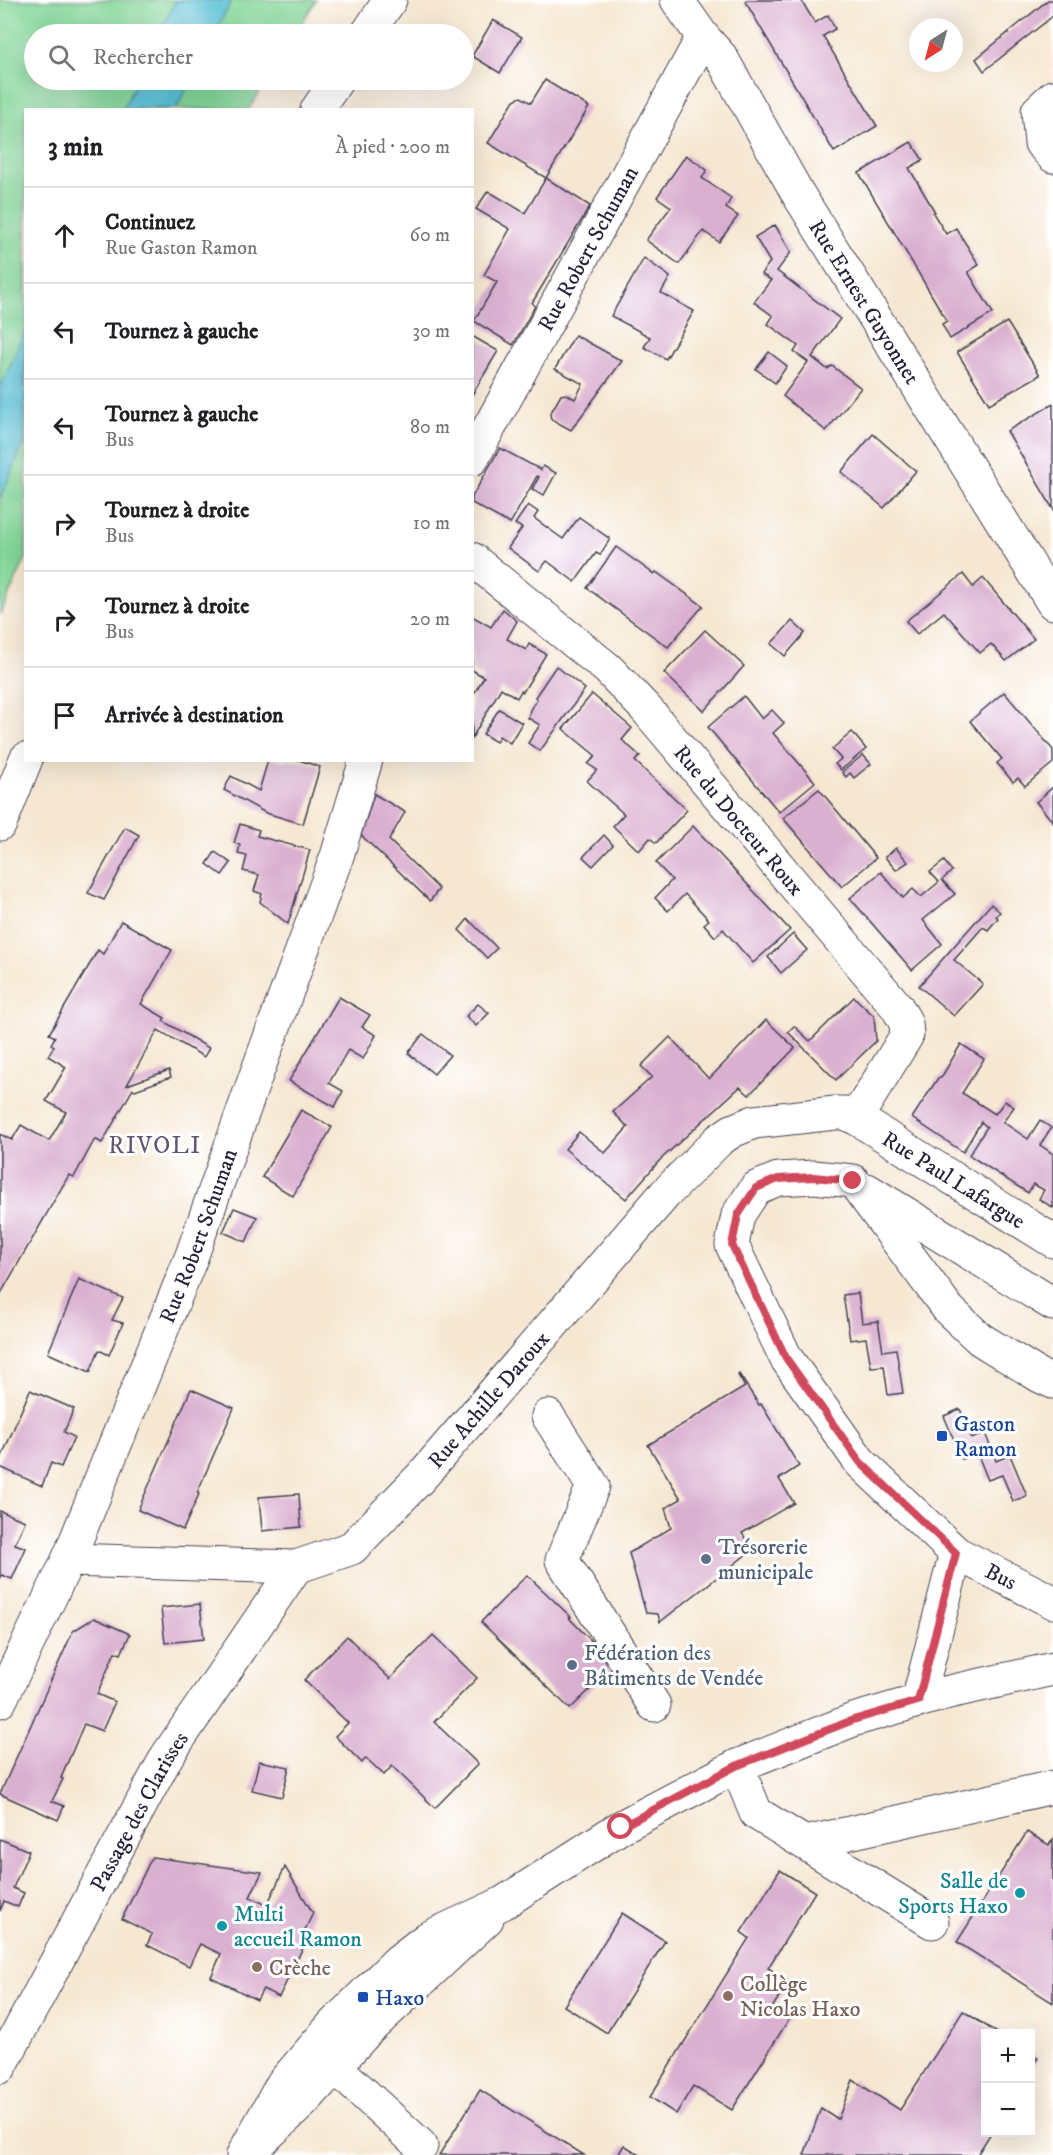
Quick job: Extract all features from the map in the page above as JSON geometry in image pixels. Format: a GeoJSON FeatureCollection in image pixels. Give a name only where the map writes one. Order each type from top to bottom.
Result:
{"type":"FeatureCollection","features":[{"type":"Feature","properties":{"kind":"street"},"geometry":{"type":"LineString","coordinates":[[374,24],[390,0]]}},
{"type":"Feature","properties":{"kind":"street","name":"Rue Ernest Guyonnet"},"geometry":{"type":"LineString","coordinates":[[677,0],[703,37],[721,57],[798,194],[1053,603]]}},
{"type":"Feature","properties":{"kind":"street","name":"Rue Robert Schuman"},"geometry":{"type":"LineString","coordinates":[[474,455],[703,37]]}},
{"type":"Feature","properties":{"kind":"street"},"geometry":{"type":"LineString","coordinates":[[318,108],[330,90]]}},
{"type":"Feature","properties":{"kind":"street"},"geometry":{"type":"LineString","coordinates":[[1053,97],[1038,111],[1041,143],[1053,156]]}},
{"type":"Feature","properties":{"kind":"street","name":"Rue du Docteur Roux"},"geometry":{"type":"LineString","coordinates":[[474,561],[608,669],[647,710],[897,1007],[906,1023],[907,1035],[856,1118]]}},
{"type":"Feature","properties":{"kind":"street"},"geometry":{"type":"LineString","coordinates":[[0,824],[25,762]]}},
{"type":"Feature","properties":{"kind":"street","name":"Rue Robert Schuman"},"geometry":{"type":"LineString","coordinates":[[0,1701],[68,1560],[191,1258],[337,856],[365,762]]}},
{"type":"Feature","properties":{"kind":"street","name":"Rue Achille Daroux"},"geometry":{"type":"LineString","coordinates":[[68,1560],[296,1567],[352,1548],[421,1477],[665,1194],[719,1140],[732,1131],[754,1122],[835,1113],[844,1113],[856,1118]]}},
{"type":"Feature","properties":{"kind":"street","name":"Rue Paul Lafargue"},"geometry":{"type":"LineString","coordinates":[[856,1118],[1053,1241]]}},
{"type":"Feature","properties":{"kind":"street","name":"Bus"},"geometry":{"type":"LineString","coordinates":[[1053,1304],[853,1181],[814,1177],[778,1179],[756,1188],[738,1215],[732,1245],[786,1358],[860,1462],[956,1553],[1053,1602]]}},
{"type":"Feature","properties":{"kind":"street"},"geometry":{"type":"LineString","coordinates":[[853,1181],[949,1310],[981,1339],[1053,1382]]}},
{"type":"Feature","properties":{"kind":"street"},"geometry":{"type":"LineString","coordinates":[[548,1416],[593,1486],[562,1560],[654,1705]]}},
{"type":"Feature","properties":{"kind":"street"},"geometry":{"type":"LineString","coordinates":[[918,1701],[956,1553]]}},
{"type":"Feature","properties":{"kind":"street","name":"Passage des Clarisses"},"geometry":{"type":"LineString","coordinates":[[0,2067],[167,1756],[296,1567]]}},
{"type":"Feature","properties":{"kind":"street"},"geometry":{"type":"LineString","coordinates":[[245,2155],[283,2083],[344,2013],[398,1961],[428,1938],[503,1903],[621,1827],[736,1766],[853,1720],[949,1692],[1053,1669]]}},
{"type":"Feature","properties":{"kind":"street"},"geometry":{"type":"LineString","coordinates":[[736,1766],[756,1813],[932,1922]]}},
{"type":"Feature","properties":{"kind":"street"},"geometry":{"type":"LineString","coordinates":[[805,1844],[1053,1787]]}},
{"type":"Feature","properties":{"kind":"street"},"geometry":{"type":"LineString","coordinates":[[245,2155],[304,2101],[367,2031],[419,1981],[450,1956],[503,1903]]}},
{"type":"Feature","properties":{"kind":"street"},"geometry":{"type":"LineString","coordinates":[[335,2067],[421,2146]]}},
{"type":"Feature","properties":{"kind":"green space"},"geometry":{"type":"Polygon","coordinates":[[[0,0],[316,0],[301,24],[24,24],[24,90],[261,90],[250,108],[24,108],[24,562],[0,615],[0,0]]]}},
{"type":"Feature","properties":{"kind":"water"},"geometry":{"type":"Polygon","coordinates":[[[176,0],[232,0],[219,24],[164,24],[176,0]]]}},
{"type":"Feature","properties":{"kind":"water"},"geometry":{"type":"Polygon","coordinates":[[[132,90],[186,90],[177,108],[123,108],[132,90]]]}},
{"type":"Feature","properties":{"kind":"water"},"geometry":{"type":"Polygon","coordinates":[[[24,333],[24,443],[0,499],[0,388],[24,333]]]}},
{"type":"Feature","properties":{"kind":"building"},"geometry":{"type":"Polygon","coordinates":[[[801,0],[815,23],[828,15],[835,29],[823,36],[877,126],[834,152],[745,1],[801,0]]]}},
{"type":"Feature","properties":{"kind":"building"},"geometry":{"type":"Polygon","coordinates":[[[1048,0],[1053,0],[1053,16],[984,71],[976,59],[1048,0]]]}},
{"type":"Feature","properties":{"kind":"building"},"geometry":{"type":"Polygon","coordinates":[[[493,20],[522,37],[500,73],[474,57],[474,53],[493,20]]]}},
{"type":"Feature","properties":{"kind":"building"},"geometry":{"type":"Polygon","coordinates":[[[545,80],[589,107],[546,178],[488,143],[514,100],[521,97],[531,103],[545,80]]]}},
{"type":"Feature","properties":{"kind":"building"},"geometry":{"type":"Polygon","coordinates":[[[911,142],[923,160],[909,168],[946,234],[956,228],[979,265],[968,272],[993,313],[950,339],[942,324],[947,321],[859,173],[911,142]]]}},
{"type":"Feature","properties":{"kind":"building"},"geometry":{"type":"Polygon","coordinates":[[[686,155],[707,170],[702,178],[731,198],[726,208],[738,216],[719,242],[703,231],[679,264],[646,240],[671,207],[657,197],[686,155]]]}},
{"type":"Feature","properties":{"kind":"building"},"geometry":{"type":"Polygon","coordinates":[[[546,178],[590,206],[532,303],[535,306],[513,345],[474,321],[497,282],[484,275],[510,229],[476,209],[488,191],[525,213],[546,178]]]}},
{"type":"Feature","properties":{"kind":"building"},"geometry":{"type":"Polygon","coordinates":[[[775,225],[791,252],[777,271],[840,319],[812,357],[827,369],[832,366],[861,388],[826,431],[783,396],[808,362],[794,352],[798,346],[768,324],[773,316],[754,302],[771,280],[761,274],[770,262],[755,237],[775,225]]]}},
{"type":"Feature","properties":{"kind":"building"},"geometry":{"type":"Polygon","coordinates":[[[644,258],[670,277],[661,293],[694,311],[666,359],[644,347],[650,337],[611,316],[644,258]]]}},
{"type":"Feature","properties":{"kind":"building"},"geometry":{"type":"Polygon","coordinates":[[[1007,322],[1040,375],[989,404],[957,352],[1007,322]]]}},
{"type":"Feature","properties":{"kind":"building"},"geometry":{"type":"Polygon","coordinates":[[[575,335],[622,361],[571,430],[551,419],[550,414],[561,395],[566,394],[575,399],[583,384],[555,369],[575,335]]]}},
{"type":"Feature","properties":{"kind":"building"},"geometry":{"type":"Polygon","coordinates":[[[474,337],[498,351],[474,392],[474,337]]]}},
{"type":"Feature","properties":{"kind":"building"},"geometry":{"type":"Polygon","coordinates":[[[769,352],[787,366],[775,383],[756,369],[769,352]]]}},
{"type":"Feature","properties":{"kind":"building"},"geometry":{"type":"Polygon","coordinates":[[[1053,404],[1053,509],[1007,431],[1053,404]]]}},
{"type":"Feature","properties":{"kind":"building"},"geometry":{"type":"Polygon","coordinates":[[[873,434],[916,471],[884,508],[841,472],[873,434]]]}},
{"type":"Feature","properties":{"kind":"building"},"geometry":{"type":"Polygon","coordinates":[[[500,448],[541,470],[543,466],[556,473],[544,495],[532,489],[539,477],[537,476],[510,524],[474,504],[474,494],[500,448]]]}},
{"type":"Feature","properties":{"kind":"building"},"geometry":{"type":"Polygon","coordinates":[[[528,505],[538,512],[534,518],[563,539],[579,517],[610,539],[600,555],[596,553],[575,582],[547,561],[539,571],[508,548],[522,528],[515,524],[528,505]]]}},
{"type":"Feature","properties":{"kind":"building"},"geometry":{"type":"Polygon","coordinates":[[[616,547],[703,606],[668,647],[587,588],[616,547]]]}},
{"type":"Feature","properties":{"kind":"building"},"geometry":{"type":"Polygon","coordinates":[[[963,574],[973,587],[983,578],[1034,639],[1006,661],[991,644],[980,653],[944,612],[917,634],[906,621],[963,574]]]}},
{"type":"Feature","properties":{"kind":"building"},"geometry":{"type":"Polygon","coordinates":[[[503,609],[517,621],[507,639],[526,650],[529,644],[546,654],[517,698],[501,688],[474,735],[474,694],[484,677],[474,671],[474,617],[491,627],[503,609]]]}},
{"type":"Feature","properties":{"kind":"building"},"geometry":{"type":"Polygon","coordinates":[[[792,621],[805,633],[785,656],[771,644],[792,621]]]}},
{"type":"Feature","properties":{"kind":"building"},"geometry":{"type":"Polygon","coordinates":[[[705,630],[744,666],[704,711],[664,673],[705,630]]]}},
{"type":"Feature","properties":{"kind":"building"},"geometry":{"type":"Polygon","coordinates":[[[556,666],[585,689],[540,751],[528,743],[540,725],[528,718],[537,699],[535,697],[556,666]]]}},
{"type":"Feature","properties":{"kind":"building"},"geometry":{"type":"Polygon","coordinates":[[[1004,692],[1053,750],[1053,763],[1025,786],[1018,778],[1013,782],[997,763],[1002,759],[970,721],[1004,692]]]}},
{"type":"Feature","properties":{"kind":"building"},"geometry":{"type":"Polygon","coordinates":[[[592,694],[632,728],[622,740],[640,756],[635,761],[687,810],[656,843],[650,838],[639,851],[613,826],[624,814],[587,781],[597,770],[588,764],[596,756],[563,729],[592,694]]]}},
{"type":"Feature","properties":{"kind":"building"},"geometry":{"type":"Polygon","coordinates":[[[744,696],[762,719],[772,710],[784,723],[773,733],[815,782],[779,812],[708,727],[744,696]]]}},
{"type":"Feature","properties":{"kind":"building"},"geometry":{"type":"Polygon","coordinates":[[[499,709],[522,723],[510,743],[499,736],[496,742],[483,734],[499,709]]]}},
{"type":"Feature","properties":{"kind":"building"},"geometry":{"type":"Polygon","coordinates":[[[852,732],[866,749],[841,770],[835,764],[841,759],[832,749],[852,732]]]}},
{"type":"Feature","properties":{"kind":"building"},"geometry":{"type":"Polygon","coordinates":[[[863,755],[871,764],[854,778],[850,773],[846,777],[842,772],[863,755]]]}},
{"type":"Feature","properties":{"kind":"building"},"geometry":{"type":"Polygon","coordinates":[[[267,762],[305,762],[320,767],[303,824],[266,813],[224,790],[231,776],[259,791],[267,762]]]}},
{"type":"Feature","properties":{"kind":"building"},"geometry":{"type":"Polygon","coordinates":[[[1053,787],[1053,822],[1036,802],[1053,787]]]}},
{"type":"Feature","properties":{"kind":"building"},"geometry":{"type":"Polygon","coordinates":[[[819,789],[876,858],[842,887],[783,818],[819,789]]]}},
{"type":"Feature","properties":{"kind":"building"},"geometry":{"type":"Polygon","coordinates":[[[374,794],[405,812],[389,840],[439,889],[430,901],[361,835],[374,794]]]}},
{"type":"Feature","properties":{"kind":"building"},"geometry":{"type":"Polygon","coordinates":[[[240,824],[259,830],[257,836],[310,850],[288,924],[260,902],[262,894],[254,891],[259,875],[243,871],[247,856],[238,854],[240,845],[234,843],[240,824]]]}},
{"type":"Feature","properties":{"kind":"building"},"geometry":{"type":"Polygon","coordinates":[[[693,826],[790,930],[753,963],[723,929],[715,937],[704,924],[709,920],[685,894],[668,911],[655,898],[672,880],[656,863],[693,826]]]}},
{"type":"Feature","properties":{"kind":"building"},"geometry":{"type":"Polygon","coordinates":[[[125,827],[139,835],[104,900],[88,893],[125,827]]]}},
{"type":"Feature","properties":{"kind":"building"},"geometry":{"type":"Polygon","coordinates":[[[604,835],[613,845],[593,866],[583,857],[604,835]]]}},
{"type":"Feature","properties":{"kind":"building"},"geometry":{"type":"Polygon","coordinates":[[[896,848],[908,862],[896,870],[885,857],[896,848]]]}},
{"type":"Feature","properties":{"kind":"building"},"geometry":{"type":"Polygon","coordinates":[[[215,852],[231,863],[222,875],[207,864],[215,852]]]}},
{"type":"Feature","properties":{"kind":"building"},"geometry":{"type":"Polygon","coordinates":[[[944,861],[952,871],[942,880],[955,894],[923,920],[942,944],[912,970],[850,898],[881,872],[903,898],[913,889],[921,897],[939,882],[930,872],[944,861]]]}},
{"type":"Feature","properties":{"kind":"building"},"geometry":{"type":"Polygon","coordinates":[[[991,904],[1000,912],[996,916],[998,918],[988,930],[983,927],[954,960],[983,984],[954,1016],[919,986],[991,904]]]}},
{"type":"Feature","properties":{"kind":"building"},"geometry":{"type":"Polygon","coordinates":[[[468,919],[497,948],[487,958],[459,930],[468,919]]]}},
{"type":"Feature","properties":{"kind":"building"},"geometry":{"type":"Polygon","coordinates":[[[121,921],[172,950],[141,1004],[165,1018],[163,1021],[209,1048],[204,1057],[158,1030],[127,1085],[169,1070],[171,1077],[133,1089],[102,1143],[95,1139],[74,1177],[69,1175],[0,1295],[0,1134],[12,1140],[21,1125],[49,1141],[66,1112],[46,1101],[66,1067],[48,1056],[54,1046],[51,1044],[55,1037],[49,1034],[98,950],[103,954],[121,921]]]}},
{"type":"Feature","properties":{"kind":"building"},"geometry":{"type":"Polygon","coordinates":[[[793,934],[807,950],[781,973],[768,957],[793,934]]]}},
{"type":"Feature","properties":{"kind":"building"},"geometry":{"type":"Polygon","coordinates":[[[339,997],[370,1015],[362,1027],[376,1035],[363,1059],[348,1050],[329,1083],[343,1091],[335,1107],[289,1081],[339,997]]]}},
{"type":"Feature","properties":{"kind":"building"},"geometry":{"type":"Polygon","coordinates":[[[854,997],[874,1016],[876,1041],[836,1080],[788,1032],[794,1026],[810,1041],[854,997]]]}},
{"type":"Feature","properties":{"kind":"building"},"geometry":{"type":"Polygon","coordinates":[[[478,1004],[489,1013],[476,1026],[466,1016],[478,1004]]]}},
{"type":"Feature","properties":{"kind":"building"},"geometry":{"type":"Polygon","coordinates":[[[766,1020],[795,1048],[749,1095],[740,1087],[660,1160],[626,1199],[565,1149],[579,1132],[605,1153],[628,1127],[613,1112],[652,1077],[641,1066],[670,1037],[709,1079],[766,1020]]]}},
{"type":"Feature","properties":{"kind":"building"},"geometry":{"type":"Polygon","coordinates":[[[423,1034],[450,1055],[434,1074],[408,1053],[423,1034]]]}},
{"type":"Feature","properties":{"kind":"building"},"geometry":{"type":"Polygon","coordinates":[[[961,1044],[984,1059],[962,1093],[995,1114],[1005,1101],[1014,1107],[1003,1122],[1028,1139],[1040,1120],[1051,1128],[1040,1145],[1053,1154],[1053,1208],[1039,1199],[1044,1190],[1033,1184],[1028,1193],[969,1155],[987,1127],[981,1122],[963,1152],[912,1118],[938,1078],[941,1078],[961,1044]]]}},
{"type":"Feature","properties":{"kind":"building"},"geometry":{"type":"Polygon","coordinates":[[[301,1110],[332,1127],[293,1196],[262,1177],[301,1110]]]}},
{"type":"Feature","properties":{"kind":"building"},"geometry":{"type":"Polygon","coordinates":[[[234,1208],[257,1217],[246,1242],[223,1232],[234,1208]]]}},
{"type":"Feature","properties":{"kind":"building"},"geometry":{"type":"Polygon","coordinates":[[[79,1279],[123,1298],[112,1320],[123,1323],[109,1355],[99,1350],[90,1372],[48,1353],[79,1279]]]}},
{"type":"Feature","properties":{"kind":"building"},"geometry":{"type":"Polygon","coordinates":[[[858,1293],[862,1323],[878,1321],[883,1351],[896,1349],[903,1393],[888,1395],[884,1366],[871,1367],[866,1338],[850,1340],[843,1295],[858,1293]]]}},
{"type":"Feature","properties":{"kind":"building"},"geometry":{"type":"Polygon","coordinates":[[[739,1374],[759,1405],[761,1404],[799,1466],[779,1479],[794,1503],[742,1533],[752,1550],[660,1622],[658,1614],[646,1613],[629,1553],[671,1528],[665,1508],[681,1499],[648,1445],[745,1387],[739,1374]]]}},
{"type":"Feature","properties":{"kind":"building"},"geometry":{"type":"Polygon","coordinates":[[[191,1389],[234,1408],[183,1530],[138,1510],[191,1389]]]}},
{"type":"Feature","properties":{"kind":"building"},"geometry":{"type":"Polygon","coordinates":[[[30,1390],[74,1409],[64,1432],[74,1437],[61,1467],[51,1463],[42,1486],[0,1467],[0,1461],[30,1390]]]}},
{"type":"Feature","properties":{"kind":"building"},"geometry":{"type":"Polygon","coordinates":[[[960,1409],[972,1439],[985,1433],[996,1461],[1010,1455],[1027,1496],[1013,1501],[1002,1475],[988,1480],[977,1453],[962,1459],[944,1416],[960,1409]]]}},
{"type":"Feature","properties":{"kind":"building"},"geometry":{"type":"Polygon","coordinates":[[[299,1494],[301,1527],[262,1531],[259,1497],[299,1494]]]}},
{"type":"Feature","properties":{"kind":"building"},"geometry":{"type":"Polygon","coordinates":[[[0,1511],[25,1521],[15,1544],[26,1548],[12,1579],[2,1575],[0,1579],[0,1511]]]}},
{"type":"Feature","properties":{"kind":"building"},"geometry":{"type":"Polygon","coordinates":[[[527,1575],[571,1617],[569,1618],[615,1665],[570,1709],[481,1622],[527,1575]]]}},
{"type":"Feature","properties":{"kind":"building"},"geometry":{"type":"Polygon","coordinates":[[[200,1604],[204,1639],[165,1643],[161,1608],[200,1604]]]}},
{"type":"Feature","properties":{"kind":"building"},"geometry":{"type":"Polygon","coordinates":[[[94,1618],[130,1634],[121,1654],[115,1652],[97,1694],[115,1702],[102,1731],[84,1724],[52,1801],[64,1806],[58,1820],[0,1794],[73,1631],[94,1618]]]}},
{"type":"Feature","properties":{"kind":"building"},"geometry":{"type":"Polygon","coordinates":[[[433,1635],[477,1678],[434,1722],[478,1764],[435,1808],[392,1766],[384,1775],[366,1758],[362,1763],[335,1736],[348,1723],[304,1680],[347,1636],[390,1679],[433,1635]]]}},
{"type":"Feature","properties":{"kind":"building"},"geometry":{"type":"Polygon","coordinates":[[[259,1761],[289,1767],[282,1797],[252,1790],[259,1761]]]}},
{"type":"Feature","properties":{"kind":"building","name":"Salle de Sports Haxo"},"geometry":{"type":"Polygon","coordinates":[[[1027,1832],[1049,1845],[1053,1839],[1053,2003],[957,1942],[1027,1832]]]}},
{"type":"Feature","properties":{"kind":"building"},"geometry":{"type":"Polygon","coordinates":[[[0,1839],[29,1851],[13,1888],[24,1893],[18,1907],[4,1901],[0,1911],[0,1839]]]}},
{"type":"Feature","properties":{"kind":"building","name":"Multi accueil Ramon"},"geometry":{"type":"Polygon","coordinates":[[[152,1857],[262,1872],[250,1897],[267,1905],[285,1867],[313,1913],[302,1936],[307,1939],[279,1997],[263,1989],[257,2000],[211,1977],[221,1954],[200,1944],[189,1966],[147,1945],[152,1934],[122,1919],[152,1857]]]}},
{"type":"Feature","properties":{"kind":"building"},"geometry":{"type":"Polygon","coordinates":[[[780,1870],[815,1892],[768,1968],[789,1981],[772,2008],[789,2019],[732,2110],[693,2086],[676,2114],[650,2097],[749,1938],[741,1932],[780,1870]]]}},
{"type":"Feature","properties":{"kind":"building"},"geometry":{"type":"Polygon","coordinates":[[[622,1913],[665,1941],[607,2033],[564,2006],[622,1913]]]}},
{"type":"Feature","properties":{"kind":"building"},"geometry":{"type":"Polygon","coordinates":[[[963,2011],[991,2029],[981,2029],[981,2137],[988,2137],[977,2155],[804,2155],[821,2108],[838,2119],[853,2080],[900,2110],[963,2011]]]}},
{"type":"Feature","properties":{"kind":"building"},"geometry":{"type":"Polygon","coordinates":[[[480,2090],[584,2155],[439,2155],[480,2090]]]}},
{"type":"Feature","properties":{"kind":"building"},"geometry":{"type":"Polygon","coordinates":[[[624,2145],[640,2155],[618,2155],[624,2145]]]}},
{"type":"Feature","properties":{"kind":"place","name":"Gaston Ramon"},"geometry":{"type":"Point","coordinates":[942,1436]}},
{"type":"Feature","properties":{"kind":"place","name":"Trésorerie municipale"},"geometry":{"type":"Point","coordinates":[706,1559]}},
{"type":"Feature","properties":{"kind":"place","name":"Fédération des Bâtiments de Vendée"},"geometry":{"type":"Point","coordinates":[572,1665]}},
{"type":"Feature","properties":{"kind":"place","name":"Salle de Sports Haxo"},"geometry":{"type":"Point","coordinates":[1020,1893]}},
{"type":"Feature","properties":{"kind":"place","name":"Multi accueil Ramon"},"geometry":{"type":"Point","coordinates":[222,1926]}},
{"type":"Feature","properties":{"kind":"place","name":"Crèche"},"geometry":{"type":"Point","coordinates":[257,1967]}},
{"type":"Feature","properties":{"kind":"place","name":"Collège Nicolas Haxo"},"geometry":{"type":"Point","coordinates":[728,1996]}},
{"type":"Feature","properties":{"kind":"place","name":"Haxo"},"geometry":{"type":"Point","coordinates":[363,1997]}},
{"type":"Feature","properties":{"kind":"district","name":"RIVOLI"},"geometry":{"type":"Point","coordinates":[155,1145]}},
{"type":"Feature","properties":{"kind":"route"},"geometry":{"type":"LineString","coordinates":[[621,1827],[736,1766],[853,1720],[918,1701],[956,1553],[860,1462],[786,1358],[732,1245],[738,1215],[756,1188],[778,1179],[814,1177],[853,1181]]}}]}
